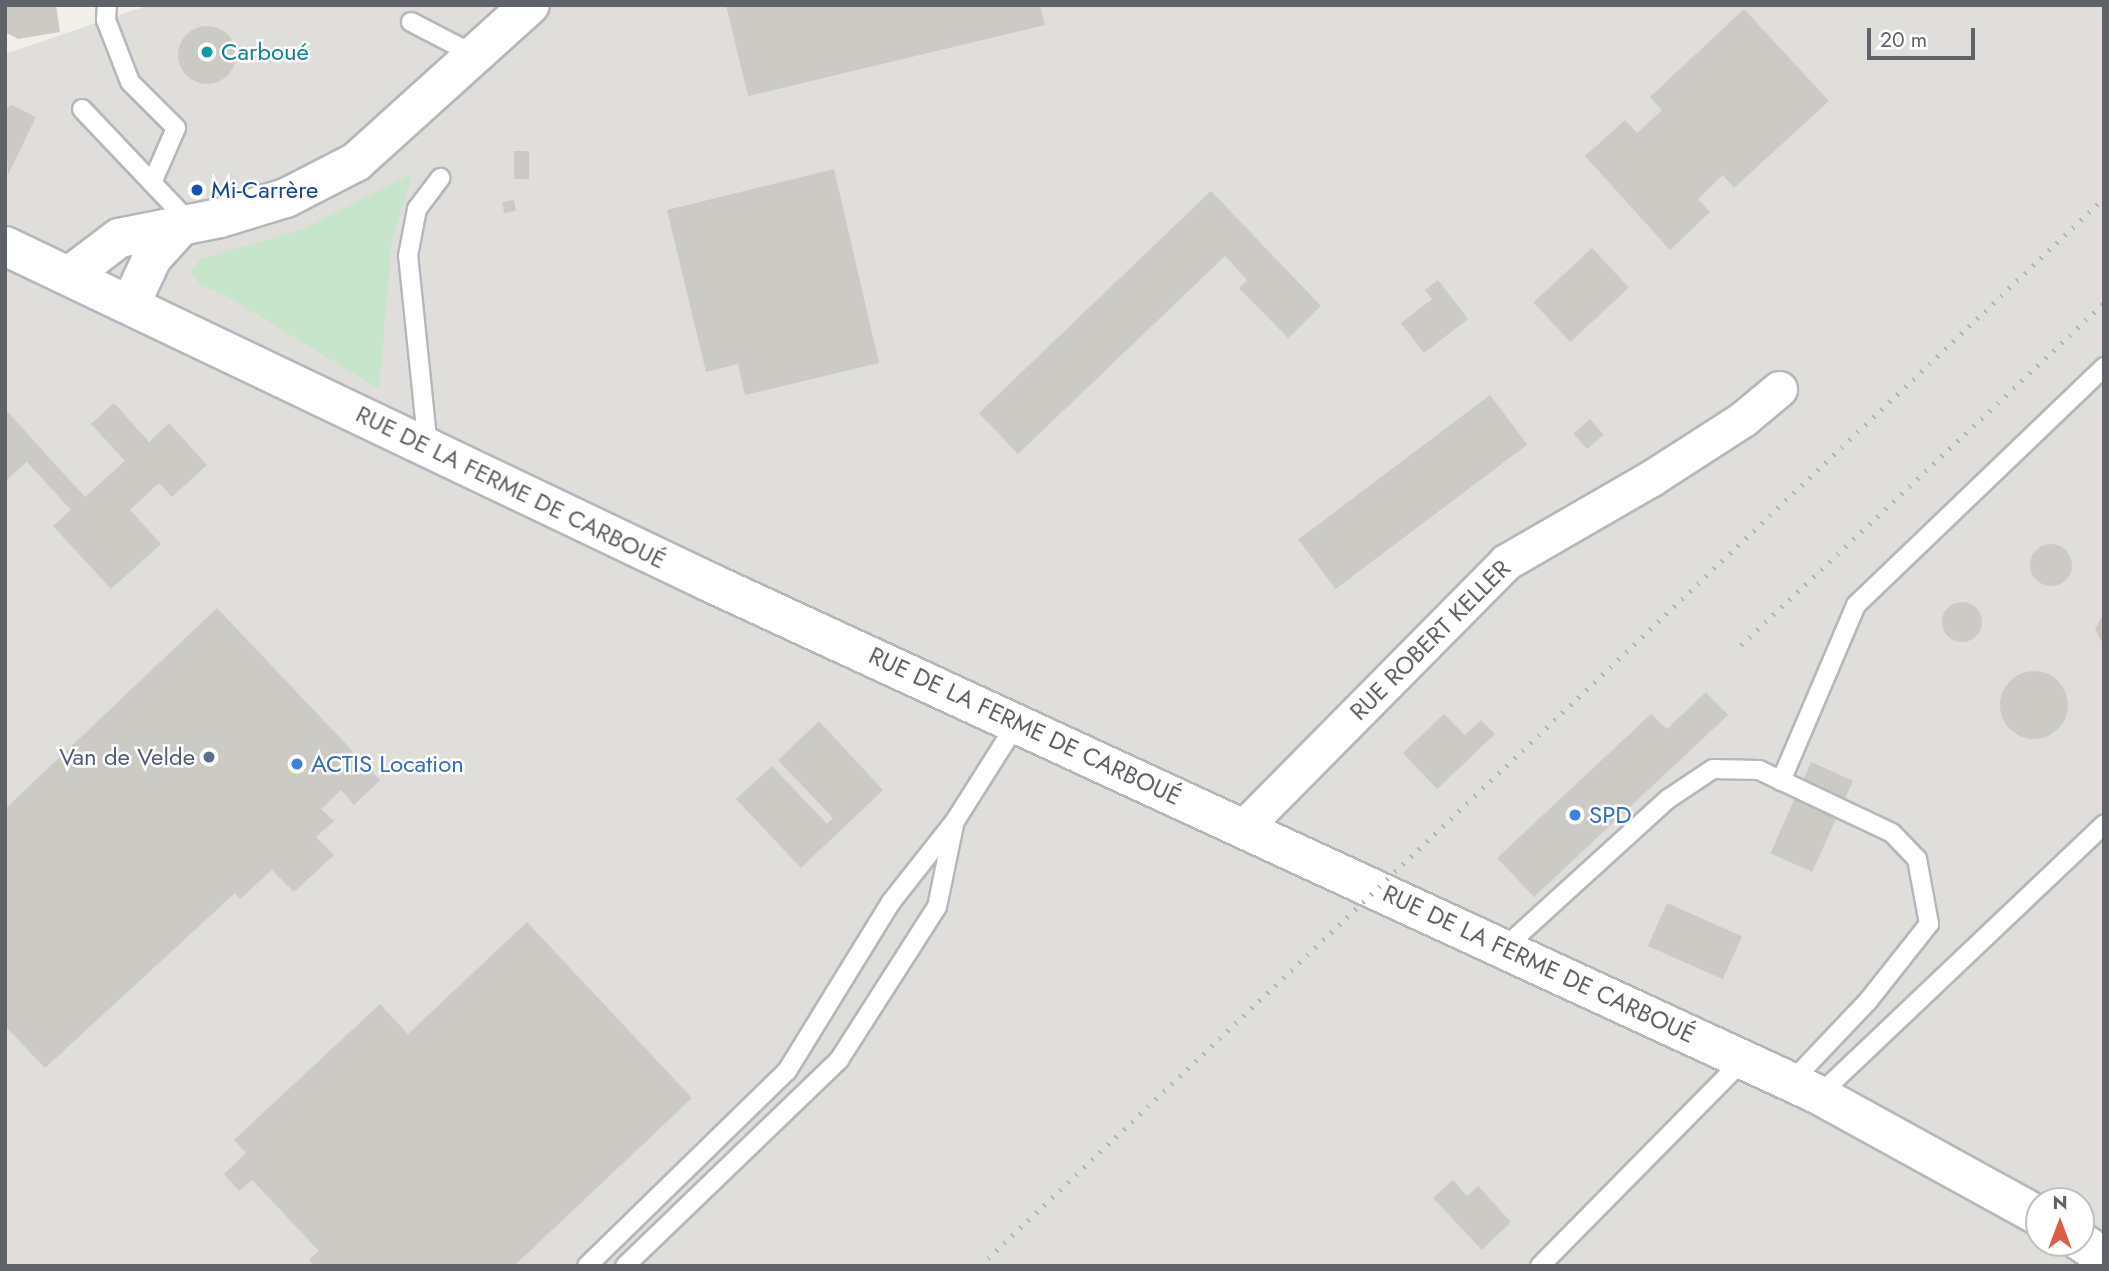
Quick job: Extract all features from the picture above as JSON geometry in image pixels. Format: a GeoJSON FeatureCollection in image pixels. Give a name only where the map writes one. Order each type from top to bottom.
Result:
{"type":"FeatureCollection","features":[{"type":"Feature","properties":{"kind":"street"},"geometry":{"type":"LineString","coordinates":[[69,276],[119,238],[286,198],[356,162],[530,5]]}},
{"type":"Feature","properties":{"kind":"street"},"geometry":{"type":"LineString","coordinates":[[130,305],[152,258],[186,224]]}},
{"type":"Feature","properties":{"kind":"street","name":"RUE DE LA FERME DE CARBOUÉ"},"geometry":{"type":"LineString","coordinates":[[5,246],[428,448],[1805,1089],[2025,1208]]}},
{"type":"Feature","properties":{"kind":"street","name":"RUE ROBERT KELLER"},"geometry":{"type":"LineString","coordinates":[[1244,827],[1506,562],[1650,479],[1743,419],[1779,390]]}},
{"type":"Feature","properties":{"kind":"lane"},"geometry":{"type":"LineString","coordinates":[[107,5],[106,20],[130,82],[176,128],[152,183]]}},
{"type":"Feature","properties":{"kind":"lane"},"geometry":{"type":"LineString","coordinates":[[411,22],[475,55]]}},
{"type":"Feature","properties":{"kind":"lane"},"geometry":{"type":"LineString","coordinates":[[82,109],[152,183],[186,224]]}},
{"type":"Feature","properties":{"kind":"lane"},"geometry":{"type":"LineString","coordinates":[[428,448],[408,256],[417,209],[440,178]]}},
{"type":"Feature","properties":{"kind":"lane"},"geometry":{"type":"LineString","coordinates":[[1781,781],[1856,605],[2104,367]]}},
{"type":"Feature","properties":{"kind":"lane"},"geometry":{"type":"LineString","coordinates":[[587,1266],[787,1071],[891,901],[955,821],[1017,723]]}},
{"type":"Feature","properties":{"kind":"lane"},"geometry":{"type":"LineString","coordinates":[[1504,948],[1668,799],[1713,769],[1759,770],[1892,833],[1917,859],[1929,924],[1868,1001],[1805,1089]]}},
{"type":"Feature","properties":{"kind":"lane"},"geometry":{"type":"LineString","coordinates":[[625,1266],[839,1060],[937,907],[955,821]]}},
{"type":"Feature","properties":{"kind":"lane"},"geometry":{"type":"LineString","coordinates":[[1805,1089],[2104,825]]}},
{"type":"Feature","properties":{"kind":"lane"},"geometry":{"type":"LineString","coordinates":[[1540,1266],[1743,1060]]}},
{"type":"Feature","properties":{"kind":"shaded area"},"geometry":{"type":"Polygon","coordinates":[[[149,5],[2104,5],[2104,1266],[5,1266],[5,54],[149,5]]]}},
{"type":"Feature","properties":{"kind":"green space"},"geometry":{"type":"Polygon","coordinates":[[[412,174],[392,241],[379,389],[225,295],[200,285],[191,271],[200,259],[301,230],[412,174]]]}},
{"type":"Feature","properties":{"kind":"building"},"geometry":{"type":"Polygon","coordinates":[[[5,5],[56,5],[60,32],[18,39],[5,32],[5,5]]]}},
{"type":"Feature","properties":{"kind":"building"},"geometry":{"type":"Polygon","coordinates":[[[726,5],[1040,5],[1045,25],[748,96],[726,5]]]}},
{"type":"Feature","properties":{"kind":"building"},"geometry":{"type":"Polygon","coordinates":[[[1744,9],[1829,101],[1734,188],[1723,175],[1698,199],[1710,212],[1670,250],[1585,156],[1625,120],[1637,133],[1662,110],[1650,97],[1744,9]]]}},
{"type":"Feature","properties":{"kind":"building","name":"Carboué"},"geometry":{"type":"Polygon","coordinates":[[[201,26],[213,26],[223,30],[232,39],[236,61],[228,76],[213,84],[201,84],[191,80],[182,71],[178,61],[178,49],[182,39],[191,30],[201,26]]]}},
{"type":"Feature","properties":{"kind":"building"},"geometry":{"type":"Polygon","coordinates":[[[12,105],[36,117],[8,175],[5,110],[12,105]]]}},
{"type":"Feature","properties":{"kind":"building"},"geometry":{"type":"Polygon","coordinates":[[[514,151],[529,151],[529,179],[514,179],[514,151]]]}},
{"type":"Feature","properties":{"kind":"building"},"geometry":{"type":"Polygon","coordinates":[[[834,169],[879,363],[745,395],[738,364],[706,372],[667,210],[834,169]]]}},
{"type":"Feature","properties":{"kind":"building"},"geometry":{"type":"Polygon","coordinates":[[[1211,191],[1321,306],[1288,338],[1239,288],[1247,280],[1225,256],[1018,454],[979,413],[1211,191]]]}},
{"type":"Feature","properties":{"kind":"building"},"geometry":{"type":"Polygon","coordinates":[[[514,200],[516,211],[504,213],[502,202],[514,200]]]}},
{"type":"Feature","properties":{"kind":"building"},"geometry":{"type":"Polygon","coordinates":[[[1592,248],[1629,287],[1570,342],[1533,303],[1592,248]]]}},
{"type":"Feature","properties":{"kind":"building"},"geometry":{"type":"Polygon","coordinates":[[[1438,280],[1468,319],[1424,353],[1401,323],[1432,299],[1425,290],[1438,280]]]}},
{"type":"Feature","properties":{"kind":"building"},"geometry":{"type":"Polygon","coordinates":[[[1490,395],[1527,445],[1336,589],[1298,539],[1490,395]]]}},
{"type":"Feature","properties":{"kind":"building"},"geometry":{"type":"Polygon","coordinates":[[[114,403],[149,442],[169,423],[207,465],[172,497],[159,483],[130,510],[161,544],[111,589],[53,526],[71,510],[27,462],[5,481],[5,409],[85,497],[125,461],[91,424],[114,403]]]}},
{"type":"Feature","properties":{"kind":"building"},"geometry":{"type":"Polygon","coordinates":[[[1590,419],[1604,435],[1587,449],[1573,433],[1590,419]]]}},
{"type":"Feature","properties":{"kind":"building"},"geometry":{"type":"Polygon","coordinates":[[[2051,544],[2066,550],[2072,565],[2066,580],[2051,586],[2036,580],[2030,565],[2036,550],[2051,544]]]}},
{"type":"Feature","properties":{"kind":"building"},"geometry":{"type":"Polygon","coordinates":[[[1962,602],[1970,603],[1976,608],[1981,614],[1981,630],[1976,636],[1970,641],[1962,642],[1954,641],[1948,636],[1943,630],[1942,622],[1943,614],[1948,608],[1954,603],[1962,602]]]}},
{"type":"Feature","properties":{"kind":"building"},"geometry":{"type":"Polygon","coordinates":[[[217,608],[380,780],[354,805],[341,790],[321,809],[334,821],[316,837],[334,855],[294,892],[272,870],[240,899],[235,893],[45,1068],[5,1026],[5,809],[217,608]]]}},
{"type":"Feature","properties":{"kind":"building"},"geometry":{"type":"Polygon","coordinates":[[[2104,613],[2104,646],[2095,629],[2104,613]]]}},
{"type":"Feature","properties":{"kind":"building"},"geometry":{"type":"Polygon","coordinates":[[[2034,671],[2047,674],[2058,681],[2065,692],[2068,705],[2065,718],[2058,729],[2047,736],[2034,739],[2021,736],[2010,729],[2003,718],[2000,705],[2003,692],[2010,681],[2021,674],[2034,671]]]}},
{"type":"Feature","properties":{"kind":"building"},"geometry":{"type":"Polygon","coordinates":[[[1706,692],[1728,715],[1534,897],[1497,858],[1651,714],[1667,729],[1706,692]]]}},
{"type":"Feature","properties":{"kind":"building"},"geometry":{"type":"Polygon","coordinates":[[[1444,714],[1465,735],[1481,720],[1495,734],[1437,789],[1403,753],[1444,714]]]}},
{"type":"Feature","properties":{"kind":"building"},"geometry":{"type":"Polygon","coordinates":[[[819,721],[883,790],[801,868],[736,799],[772,766],[827,824],[833,818],[778,760],[819,721]]]}},
{"type":"Feature","properties":{"kind":"building"},"geometry":{"type":"Polygon","coordinates":[[[1811,762],[1853,781],[1812,872],[1770,853],[1811,762]]]}},
{"type":"Feature","properties":{"kind":"building"},"geometry":{"type":"Polygon","coordinates":[[[1667,903],[1742,936],[1723,979],[1648,946],[1667,903]]]}},
{"type":"Feature","properties":{"kind":"building"},"geometry":{"type":"Polygon","coordinates":[[[527,922],[692,1098],[514,1266],[314,1266],[309,1260],[319,1251],[252,1180],[239,1191],[224,1174],[246,1153],[234,1140],[380,1004],[408,1034],[527,922]]]}},
{"type":"Feature","properties":{"kind":"building"},"geometry":{"type":"Polygon","coordinates":[[[1453,1180],[1467,1196],[1478,1186],[1511,1222],[1482,1250],[1433,1198],[1453,1180]]]}},
{"type":"Feature","properties":{"kind":"railway"},"geometry":{"type":"LineString","coordinates":[[980,1266],[2104,198]]}},
{"type":"Feature","properties":{"kind":"railway"},"geometry":{"type":"LineString","coordinates":[[1741,645],[2104,303]]}},
{"type":"Feature","properties":{"kind":"place","name":"Carboué"},"geometry":{"type":"Point","coordinates":[207,52]}},
{"type":"Feature","properties":{"kind":"place","name":"Mi-Carrère"},"geometry":{"type":"Point","coordinates":[197,190]}},
{"type":"Feature","properties":{"kind":"place","name":"Van de Velde"},"geometry":{"type":"Point","coordinates":[209,757]}},
{"type":"Feature","properties":{"kind":"place","name":"ACTIS Location"},"geometry":{"type":"Point","coordinates":[297,764]}},
{"type":"Feature","properties":{"kind":"place","name":"SPD"},"geometry":{"type":"Point","coordinates":[1575,815]}}]}
